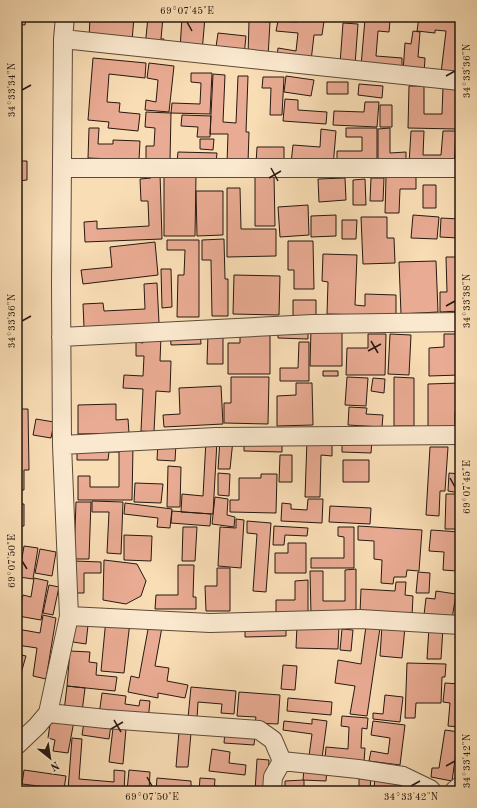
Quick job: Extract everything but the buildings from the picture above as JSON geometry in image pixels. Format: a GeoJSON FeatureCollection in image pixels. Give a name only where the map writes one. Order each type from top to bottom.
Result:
{"type":"FeatureCollection","features":[{"type":"Feature","properties":{"kind":"street"},"geometry":{"type":"LineString","coordinates":[[17,745],[48,713],[69,616],[62,445],[62,168],[63,39],[65,17]]}},
{"type":"Feature","properties":{"kind":"street"},"geometry":{"type":"LineString","coordinates":[[63,39],[460,81]]}},
{"type":"Feature","properties":{"kind":"street"},"geometry":{"type":"LineString","coordinates":[[62,168],[460,168]]}},
{"type":"Feature","properties":{"kind":"street"},"geometry":{"type":"LineString","coordinates":[[62,338],[313,324],[460,322]]}},
{"type":"Feature","properties":{"kind":"street"},"geometry":{"type":"LineString","coordinates":[[62,445],[216,437],[460,436]]}},
{"type":"Feature","properties":{"kind":"street"},"geometry":{"type":"LineString","coordinates":[[69,616],[210,623],[360,619],[460,626]]}},
{"type":"Feature","properties":{"kind":"street"},"geometry":{"type":"LineString","coordinates":[[48,713],[106,719],[259,730],[273,740],[282,761]]}},
{"type":"Feature","properties":{"kind":"street"},"geometry":{"type":"LineString","coordinates":[[272,791],[273,777],[282,761]]}},
{"type":"Feature","properties":{"kind":"street"},"geometry":{"type":"LineString","coordinates":[[282,761],[358,769],[404,776],[432,791]]}},
{"type":"Feature","properties":{"kind":"street"},"geometry":{"type":"LineString","coordinates":[[454,791],[460,786]]}}]}
